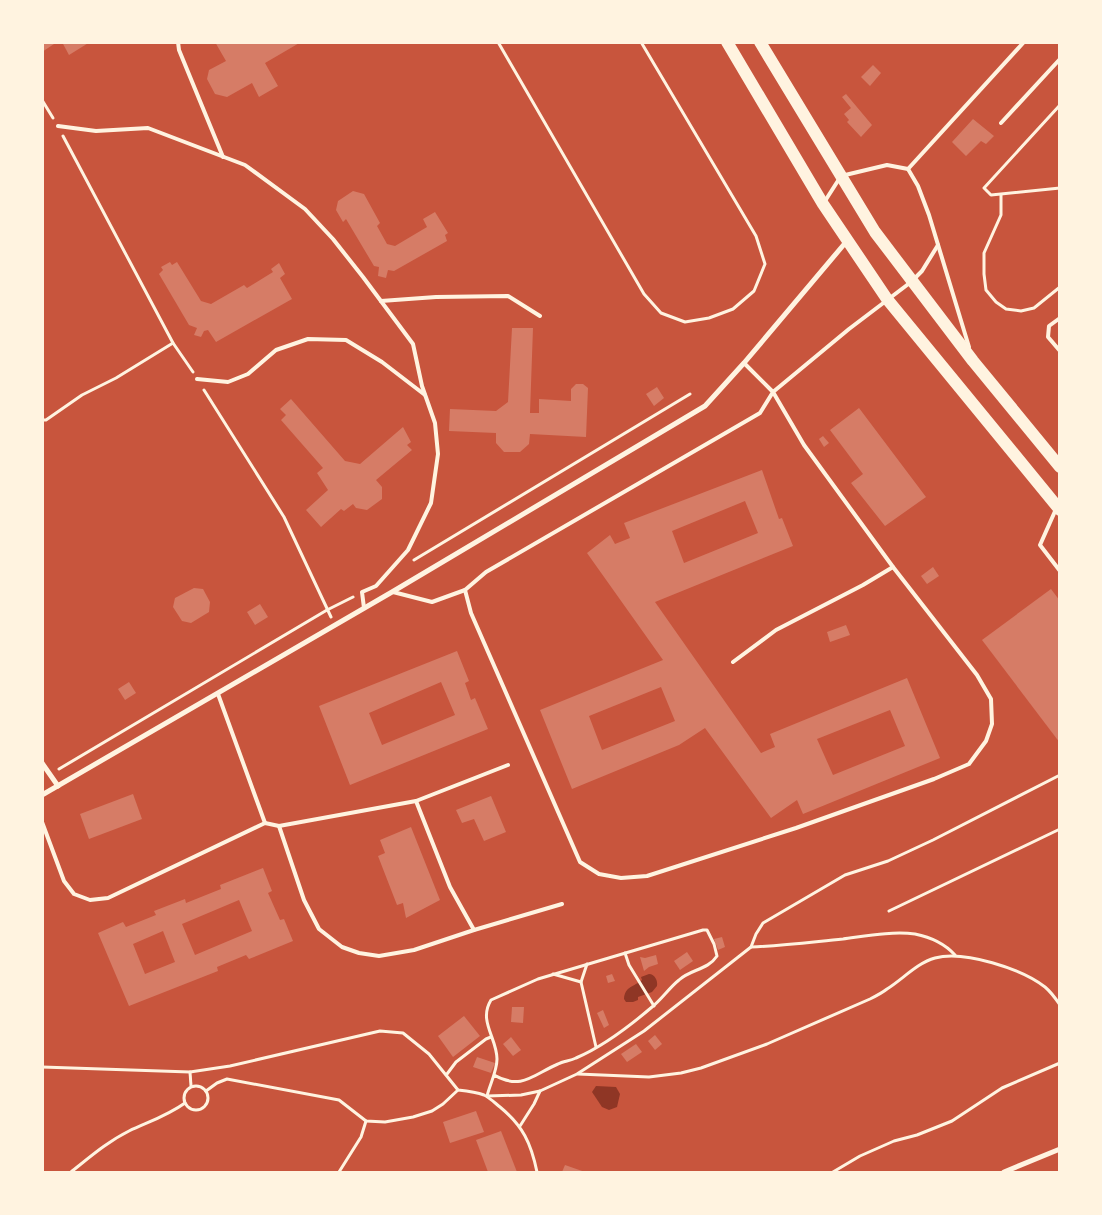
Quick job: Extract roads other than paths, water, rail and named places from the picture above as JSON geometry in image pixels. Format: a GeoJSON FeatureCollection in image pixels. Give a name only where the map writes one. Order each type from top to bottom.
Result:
{"type":"FeatureCollection","features":[{"type":"Feature","properties":{"kind":"main road"},"geometry":{"type":"LineString","coordinates":[[727,42],[823,204],[887,299],[1058,509]]}},
{"type":"Feature","properties":{"kind":"main road"},"geometry":{"type":"LineString","coordinates":[[760,42],[875,232],[973,362],[1060,467]]}},
{"type":"Feature","properties":{"kind":"street"},"geometry":{"type":"LineString","coordinates":[[42,794],[218,694],[704,406],[744,363],[847,241]]}},
{"type":"Feature","properties":{"kind":"street"},"geometry":{"type":"LineString","coordinates":[[42,763],[58,786]]}},
{"type":"Feature","properties":{"kind":"street"},"geometry":{"type":"LineString","coordinates":[[1004,1172],[1060,1149]]}},
{"type":"Feature","properties":{"kind":"lane"},"geometry":{"type":"LineString","coordinates":[[178,42],[179,50],[223,156]]}},
{"type":"Feature","properties":{"kind":"lane"},"geometry":{"type":"LineString","coordinates":[[908,169],[1024,42]]}},
{"type":"Feature","properties":{"kind":"lane"},"geometry":{"type":"LineString","coordinates":[[1001,123],[1060,59]]}},
{"type":"Feature","properties":{"kind":"lane"},"geometry":{"type":"LineString","coordinates":[[58,126],[96,131],[148,128],[245,165],[305,209],[333,239],[412,344],[425,395],[435,423],[438,454],[431,503],[408,550],[376,586],[362,592],[364,608]]}},
{"type":"Feature","properties":{"kind":"lane"},"geometry":{"type":"LineString","coordinates":[[823,204],[840,176],[887,165],[908,169],[918,186],[930,215],[973,362]]}},
{"type":"Feature","properties":{"kind":"lane"},"geometry":{"type":"LineString","coordinates":[[392,592],[432,602],[465,590],[486,572],[760,413],[773,392],[922,272],[938,245]]}},
{"type":"Feature","properties":{"kind":"lane"},"geometry":{"type":"LineString","coordinates":[[381,301],[436,296],[508,296],[540,316]]}},
{"type":"Feature","properties":{"kind":"lane"},"geometry":{"type":"LineString","coordinates":[[1060,318],[1050,326],[1048,337],[1060,351]]}},
{"type":"Feature","properties":{"kind":"lane"},"geometry":{"type":"LineString","coordinates":[[197,379],[228,382],[248,374],[276,350],[308,339],[346,340],[382,362],[425,395]]}},
{"type":"Feature","properties":{"kind":"lane"},"geometry":{"type":"LineString","coordinates":[[465,590],[471,612],[580,862],[598,874],[621,878],[647,876],[796,828],[934,779],[969,764],[986,741],[992,724],[991,699],[977,675],[893,567],[804,445],[773,392],[744,363]]}},
{"type":"Feature","properties":{"kind":"lane"},"geometry":{"type":"LineString","coordinates":[[1058,509],[1040,544],[1060,572]]}},
{"type":"Feature","properties":{"kind":"lane"},"geometry":{"type":"LineString","coordinates":[[732,662],[776,630],[863,585],[893,567]]}},
{"type":"Feature","properties":{"kind":"lane"},"geometry":{"type":"LineString","coordinates":[[218,694],[265,823]]}},
{"type":"Feature","properties":{"kind":"lane"},"geometry":{"type":"LineString","coordinates":[[42,822],[64,881],[74,894],[90,900],[108,898],[265,823],[279,826],[416,802],[508,765]]}},
{"type":"Feature","properties":{"kind":"lane"},"geometry":{"type":"LineString","coordinates":[[416,802],[450,887],[474,930]]}},
{"type":"Feature","properties":{"kind":"lane"},"geometry":{"type":"LineString","coordinates":[[279,826],[304,900],[319,929],[342,947],[359,953],[379,956],[414,950],[562,904]]}}]}
